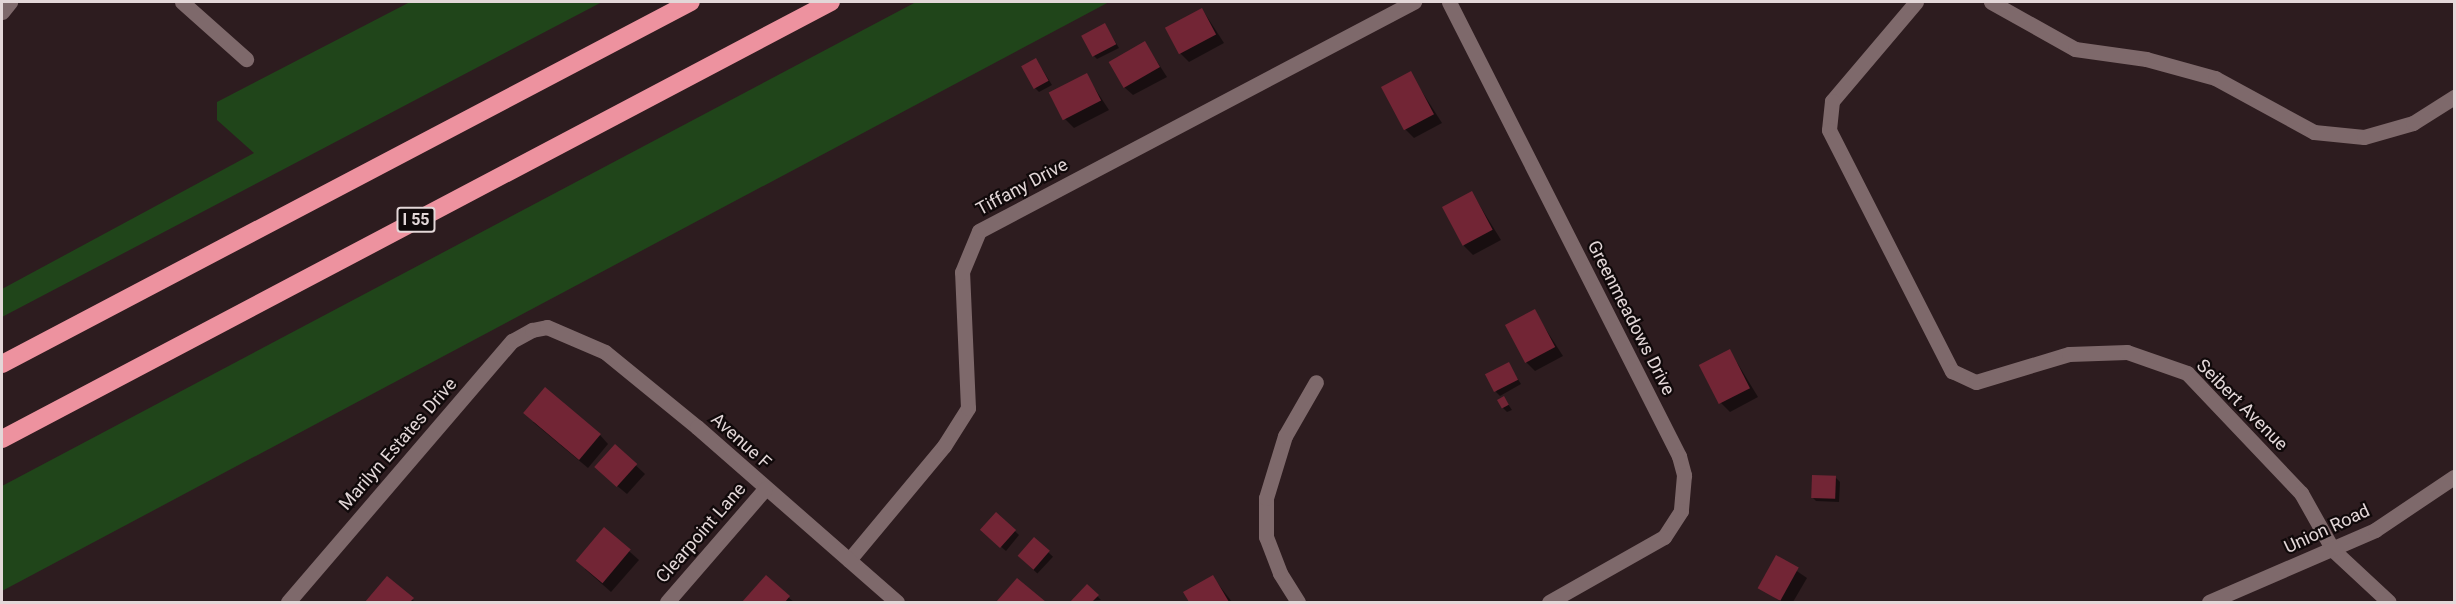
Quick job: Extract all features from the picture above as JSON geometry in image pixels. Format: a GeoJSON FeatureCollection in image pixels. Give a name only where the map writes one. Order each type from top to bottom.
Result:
{"type":"FeatureCollection","features":[{"type":"Feature","properties":{"kind":"highway"},"geometry":{"type":"LineString","coordinates":[[2,364],[691,2]]}},
{"type":"Feature","properties":{"kind":"highway","name":"I 55"},"geometry":{"type":"LineString","coordinates":[[2,439],[831,2]]}},
{"type":"Feature","properties":{"kind":"street"},"geometry":{"type":"LineString","coordinates":[[2,12],[10,2]]}},
{"type":"Feature","properties":{"kind":"street"},"geometry":{"type":"LineString","coordinates":[[182,2],[246,59]]}},
{"type":"Feature","properties":{"kind":"street","name":"Tiffany Drive"},"geometry":{"type":"LineString","coordinates":[[849,561],[945,446],[968,408],[962,272],[979,231],[1414,2]]}},
{"type":"Feature","properties":{"kind":"street","name":"Greenmeadows Drive"},"geometry":{"type":"LineString","coordinates":[[1449,2],[1679,456],[1684,475],[1681,511],[1664,537],[1549,603]]}},
{"type":"Feature","properties":{"kind":"street","name":"Seibert Avenue"},"geometry":{"type":"LineString","coordinates":[[1916,2],[1832,101],[1829,130],[1840,157],[1952,371],[1976,382],[2069,354],[2127,352],[2187,372],[2301,493],[2333,550],[2389,603]]}},
{"type":"Feature","properties":{"kind":"street"},"geometry":{"type":"LineString","coordinates":[[1991,2],[2075,49],[2146,59],[2215,78],[2314,132],[2364,138],[2413,123],[2454,97]]}},
{"type":"Feature","properties":{"kind":"street","name":"Avenue F"},"geometry":{"type":"LineString","coordinates":[[547,327],[567,333],[605,352],[897,603]]}},
{"type":"Feature","properties":{"kind":"street","name":"Marilyn Estates Drive"},"geometry":{"type":"LineString","coordinates":[[288,603],[512,341],[532,330],[547,327]]}},
{"type":"Feature","properties":{"kind":"street"},"geometry":{"type":"LineString","coordinates":[[1298,603],[1280,573],[1266,537],[1266,498],[1285,436],[1316,382]]}},
{"type":"Feature","properties":{"kind":"street","name":"Union Road"},"geometry":{"type":"LineString","coordinates":[[2209,603],[2375,530],[2454,477]]}},
{"type":"Feature","properties":{"kind":"street","name":"Clearpoint Lane"},"geometry":{"type":"LineString","coordinates":[[667,603],[765,489]]}},
{"type":"Feature","properties":{"kind":"green space"},"geometry":{"type":"Polygon","coordinates":[[[410,2],[602,2],[2,317],[2,289],[254,153],[217,120],[217,102],[410,2]]]}},
{"type":"Feature","properties":{"kind":"green space"},"geometry":{"type":"Polygon","coordinates":[[[916,2],[1109,2],[2,591],[2,486],[916,2]]]}},
{"type":"Feature","properties":{"kind":"building"},"geometry":{"type":"Polygon","coordinates":[[[1202,8],[1216,34],[1179,54],[1165,28],[1202,8]]]}},
{"type":"Feature","properties":{"kind":"building"},"geometry":{"type":"Polygon","coordinates":[[[1105,23],[1116,44],[1092,57],[1081,36],[1105,23]]]}},
{"type":"Feature","properties":{"kind":"building"},"geometry":{"type":"Polygon","coordinates":[[[1145,41],[1160,67],[1124,88],[1109,62],[1145,41]]]}},
{"type":"Feature","properties":{"kind":"building"},"geometry":{"type":"Polygon","coordinates":[[[1036,58],[1049,81],[1034,89],[1021,66],[1036,58]]]}},
{"type":"Feature","properties":{"kind":"building"},"geometry":{"type":"Polygon","coordinates":[[[1411,71],[1434,114],[1404,130],[1381,87],[1411,71]]]}},
{"type":"Feature","properties":{"kind":"building"},"geometry":{"type":"Polygon","coordinates":[[[1087,73],[1101,101],[1063,120],[1049,93],[1087,73]]]}},
{"type":"Feature","properties":{"kind":"building"},"geometry":{"type":"Polygon","coordinates":[[[1472,191],[1493,230],[1463,246],[1442,207],[1472,191]]]}},
{"type":"Feature","properties":{"kind":"building"},"geometry":{"type":"Polygon","coordinates":[[[1535,309],[1555,347],[1525,363],[1505,325],[1535,309]]]}},
{"type":"Feature","properties":{"kind":"building"},"geometry":{"type":"Polygon","coordinates":[[[1730,349],[1750,388],[1719,404],[1699,365],[1730,349]]]}},
{"type":"Feature","properties":{"kind":"building"},"geometry":{"type":"Polygon","coordinates":[[[1509,362],[1518,380],[1494,392],[1485,374],[1509,362]]]}},
{"type":"Feature","properties":{"kind":"building"},"geometry":{"type":"Polygon","coordinates":[[[545,387],[601,434],[579,460],[523,413],[545,387]]]}},
{"type":"Feature","properties":{"kind":"building"},"geometry":{"type":"Polygon","coordinates":[[[1504,396],[1509,405],[1502,409],[1497,400],[1504,396]]]}},
{"type":"Feature","properties":{"kind":"building"},"geometry":{"type":"Polygon","coordinates":[[[615,444],[637,464],[617,487],[594,467],[615,444]]]}},
{"type":"Feature","properties":{"kind":"building"},"geometry":{"type":"Polygon","coordinates":[[[1812,475],[1836,476],[1835,499],[1811,498],[1812,475]]]}},
{"type":"Feature","properties":{"kind":"building"},"geometry":{"type":"Polygon","coordinates":[[[996,512],[1016,530],[1000,548],[980,530],[996,512]]]}},
{"type":"Feature","properties":{"kind":"building"},"geometry":{"type":"Polygon","coordinates":[[[604,527],[631,549],[603,583],[576,561],[604,527]]]}},
{"type":"Feature","properties":{"kind":"building"},"geometry":{"type":"Polygon","coordinates":[[[1034,537],[1050,551],[1033,570],[1018,556],[1034,537]]]}},
{"type":"Feature","properties":{"kind":"building"},"geometry":{"type":"Polygon","coordinates":[[[1776,555],[1799,568],[1780,601],[1758,588],[1776,555]]]}},
{"type":"Feature","properties":{"kind":"building"},"geometry":{"type":"Polygon","coordinates":[[[766,575],[790,596],[785,602],[742,602],[766,575]]]}},
{"type":"Feature","properties":{"kind":"building"},"geometry":{"type":"Polygon","coordinates":[[[1213,575],[1229,602],[1189,602],[1183,592],[1213,575]]]}},
{"type":"Feature","properties":{"kind":"building"},"geometry":{"type":"Polygon","coordinates":[[[387,576],[414,598],[410,602],[365,602],[387,576]]]}},
{"type":"Feature","properties":{"kind":"building"},"geometry":{"type":"Polygon","coordinates":[[[1017,578],[1046,602],[996,602],[1017,578]]]}},
{"type":"Feature","properties":{"kind":"building"},"geometry":{"type":"Polygon","coordinates":[[[1087,584],[1099,595],[1092,602],[1070,602],[1087,584]]]}}]}
